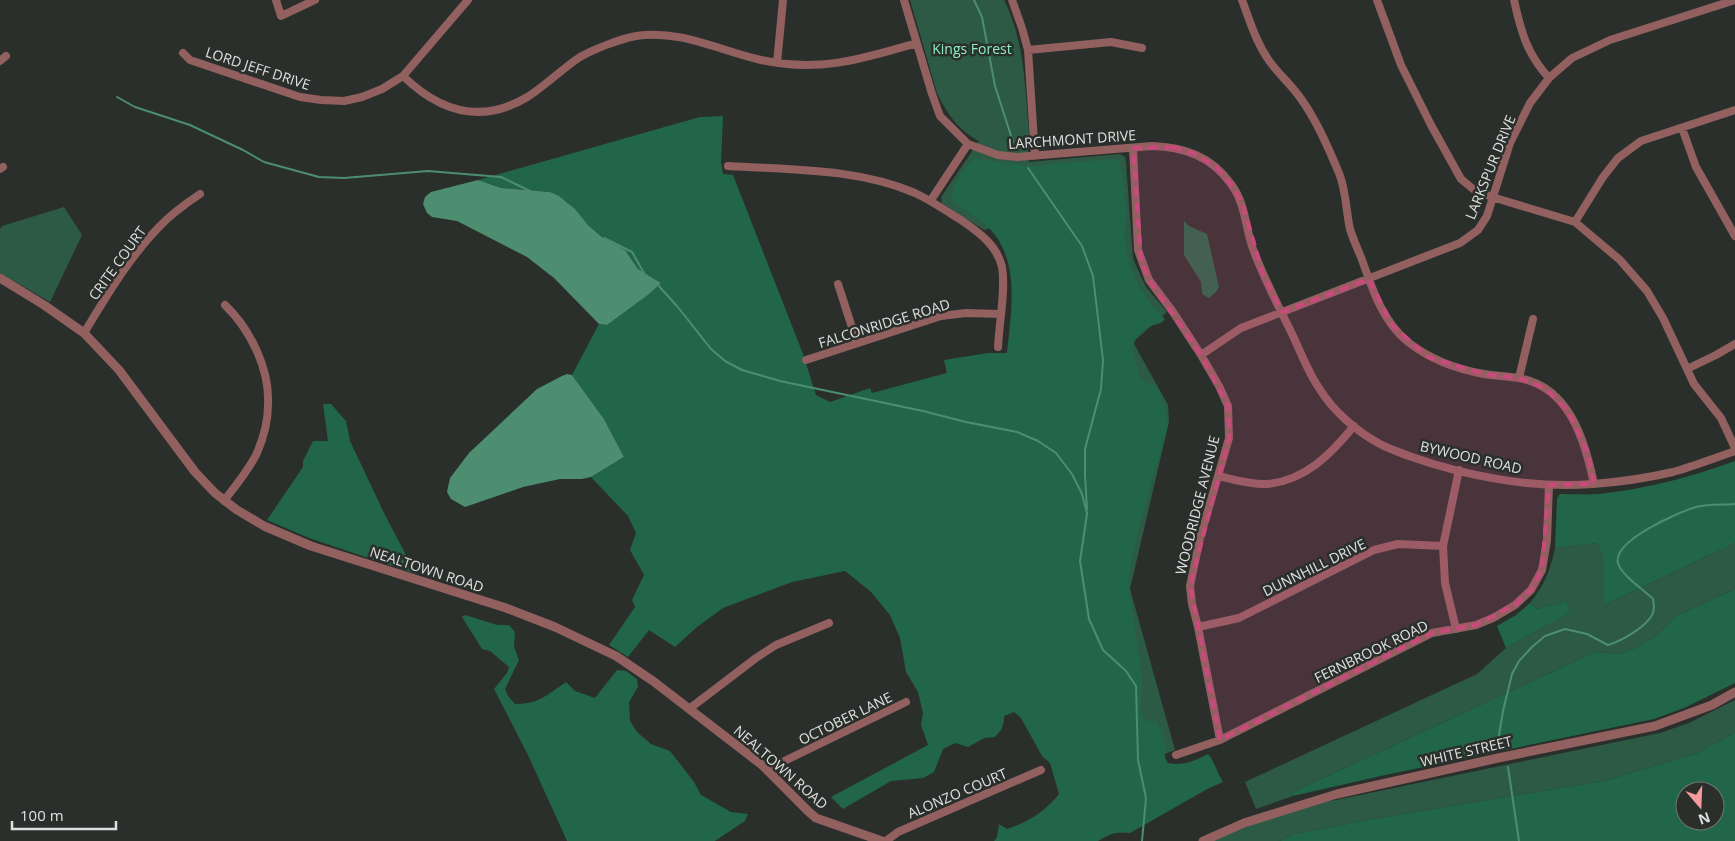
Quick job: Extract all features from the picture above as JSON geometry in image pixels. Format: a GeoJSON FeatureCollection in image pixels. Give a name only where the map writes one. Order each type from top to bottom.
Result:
{"type":"FeatureCollection","features":[{"type":"Feature","properties":{"kind":"street"},"geometry":{"type":"LineString","coordinates":[[276,0],[281,16],[315,0]]}},
{"type":"Feature","properties":{"kind":"street","name":"LORD JEFF DRIVE"},"geometry":{"type":"LineString","coordinates":[[183,53],[190,60],[300,96],[321,100],[344,101],[362,97],[382,89],[403,76],[468,0]]}},
{"type":"Feature","properties":{"kind":"street"},"geometry":{"type":"LineString","coordinates":[[777,63],[783,0]]}},
{"type":"Feature","properties":{"kind":"street","name":"LARCHMONT DRIVE"},"geometry":{"type":"LineString","coordinates":[[904,0],[940,116],[968,144],[998,155],[1035,156],[1152,146],[1172,147],[1194,153],[1216,167],[1231,184],[1242,202],[1246,218]]}},
{"type":"Feature","properties":{"kind":"street"},"geometry":{"type":"LineString","coordinates":[[1012,0],[1028,50],[1035,156]]}},
{"type":"Feature","properties":{"kind":"street"},"geometry":{"type":"LineString","coordinates":[[1242,0],[1256,40],[1270,62],[1299,96],[1313,118],[1340,176],[1351,230],[1381,308],[1392,325],[1406,341],[1428,357],[1452,366],[1484,374],[1519,378],[1545,388],[1558,398],[1568,411],[1588,453],[1594,484]]}},
{"type":"Feature","properties":{"kind":"street"},"geometry":{"type":"LineString","coordinates":[[1377,0],[1401,65],[1461,179],[1473,189],[1492,197],[1575,222],[1620,260],[1647,291],[1663,318],[1694,384],[1721,418],[1735,450]]}},
{"type":"Feature","properties":{"kind":"street"},"geometry":{"type":"LineString","coordinates":[[1514,0],[1519,23],[1529,52],[1549,78]]}},
{"type":"Feature","properties":{"kind":"street","name":"LARKSPUR DRIVE"},"geometry":{"type":"LineString","coordinates":[[1200,356],[1241,328],[1460,243],[1478,230],[1487,216],[1510,143],[1530,103],[1549,78],[1572,58],[1610,40],[1735,0]]}},
{"type":"Feature","properties":{"kind":"street"},"geometry":{"type":"LineString","coordinates":[[403,76],[416,89],[443,105],[457,110],[490,111],[506,108],[528,96],[581,57],[610,44],[636,36],[663,34],[685,38],[760,60],[808,66],[842,63],[916,43]]}},
{"type":"Feature","properties":{"kind":"street"},"geometry":{"type":"LineString","coordinates":[[1028,50],[1111,42],[1142,48]]}},
{"type":"Feature","properties":{"kind":"street"},"geometry":{"type":"LineString","coordinates":[[1575,222],[1603,177],[1618,158],[1641,141],[1735,110]]}},
{"type":"Feature","properties":{"kind":"street"},"geometry":{"type":"LineString","coordinates":[[1682,128],[1696,167],[1735,236]]}},
{"type":"Feature","properties":{"kind":"street"},"geometry":{"type":"LineString","coordinates":[[930,200],[968,144]]}},
{"type":"Feature","properties":{"kind":"street","name":"WOODRIDGE AVENUE"},"geometry":{"type":"LineString","coordinates":[[1133,148],[1138,250],[1141,260],[1149,280],[1173,312],[1219,386],[1228,406],[1228,438],[1200,538],[1190,586],[1220,740]]}},
{"type":"Feature","properties":{"kind":"street"},"geometry":{"type":"LineString","coordinates":[[728,166],[824,172],[864,177],[894,185],[930,200],[987,239],[1002,266],[1003,280],[998,347]]}},
{"type":"Feature","properties":{"kind":"street","name":"CRITE COURT"},"geometry":{"type":"LineString","coordinates":[[84,333],[117,279],[138,250],[159,227],[200,194]]}},
{"type":"Feature","properties":{"kind":"street","name":"BYWOOD ROAD"},"geometry":{"type":"LineString","coordinates":[[1246,218],[1252,246],[1262,274],[1318,387],[1336,410],[1364,435],[1382,446],[1427,462],[1459,470],[1549,485],[1594,484],[1674,471],[1735,450]]}},
{"type":"Feature","properties":{"kind":"street","name":"NEALTOWN ROAD"},"geometry":{"type":"LineString","coordinates":[[0,278],[44,305],[84,333],[119,370],[195,472],[237,510],[264,526],[311,546],[506,608],[596,646],[634,668],[689,709],[768,771],[816,818],[884,841]]}},
{"type":"Feature","properties":{"kind":"street"},"geometry":{"type":"LineString","coordinates":[[838,284],[857,343]]}},
{"type":"Feature","properties":{"kind":"street"},"geometry":{"type":"LineString","coordinates":[[224,500],[256,454],[264,430],[268,405],[267,388],[262,365],[248,332],[235,314],[225,305]]}},
{"type":"Feature","properties":{"kind":"street","name":"FALCONRIDGE ROAD"},"geometry":{"type":"LineString","coordinates":[[806,360],[941,316],[966,313],[1000,314]]}},
{"type":"Feature","properties":{"kind":"street"},"geometry":{"type":"LineString","coordinates":[[1519,378],[1533,319]]}},
{"type":"Feature","properties":{"kind":"street"},"geometry":{"type":"LineString","coordinates":[[1686,369],[1716,356],[1735,344]]}},
{"type":"Feature","properties":{"kind":"street"},"geometry":{"type":"LineString","coordinates":[[1218,476],[1249,483],[1267,484],[1293,477],[1324,459],[1338,446],[1354,426]]}},
{"type":"Feature","properties":{"kind":"street"},"geometry":{"type":"LineString","coordinates":[[1456,629],[1445,583],[1443,546],[1459,470]]}},
{"type":"Feature","properties":{"kind":"street","name":"FERNBROOK ROAD"},"geometry":{"type":"LineString","coordinates":[[1176,755],[1220,740],[1432,633],[1476,625],[1494,618],[1515,605],[1531,590],[1542,570],[1547,540],[1549,485]]}},
{"type":"Feature","properties":{"kind":"street","name":"DUNNHILL DRIVE"},"geometry":{"type":"LineString","coordinates":[[1198,627],[1239,618],[1374,550],[1398,544],[1443,546]]}},
{"type":"Feature","properties":{"kind":"street"},"geometry":{"type":"LineString","coordinates":[[689,709],[770,649],[798,635],[829,623]]}},
{"type":"Feature","properties":{"kind":"street","name":"WHITE STREET"},"geometry":{"type":"LineString","coordinates":[[1203,841],[1244,824],[1337,794],[1498,758],[1655,726],[1712,705],[1735,692]]}},
{"type":"Feature","properties":{"kind":"street","name":"OCTOBER LANE"},"geometry":{"type":"LineString","coordinates":[[768,771],[906,702]]}},
{"type":"Feature","properties":{"kind":"street","name":"ALONZO COURT"},"geometry":{"type":"LineString","coordinates":[[884,841],[898,832],[1041,770]]}},
{"type":"Feature","properties":{"kind":"highlighted area"},"geometry":{"type":"Polygon","coordinates":[[[1172,147],[1193,153],[1216,167],[1231,184],[1242,202],[1263,274],[1282,312],[1369,279],[1392,325],[1428,357],[1484,374],[1519,378],[1545,388],[1568,411],[1588,453],[1594,484],[1549,485],[1542,570],[1531,590],[1515,605],[1476,625],[1432,633],[1220,740],[1190,586],[1229,438],[1228,406],[1201,355],[1149,280],[1141,261],[1133,148],[1172,147]]]}},
{"type":"Feature","properties":{"kind":"green space","name":"Kings Forest"},"geometry":{"type":"Polygon","coordinates":[[[910,0],[1004,0],[1017,34],[1021,51],[1030,142],[1028,149],[1029,162],[1120,154],[1125,157],[1133,259],[1146,287],[1167,312],[1133,342],[1168,405],[1169,422],[1130,589],[1175,750],[1155,758],[1080,561],[1058,211],[984,230],[942,203],[941,197],[979,141],[959,127],[937,93],[910,0]]]}},
{"type":"Feature","properties":{"kind":"green space"},"geometry":{"type":"Polygon","coordinates":[[[64,207],[82,235],[50,302],[0,273],[0,229],[2,226],[64,207]]]}},
{"type":"Feature","properties":{"kind":"green space"},"geometry":{"type":"Polygon","coordinates":[[[1597,543],[1604,558],[1604,605],[1735,543],[1735,589],[1676,616],[1654,637],[1638,647],[1621,654],[1595,652],[1291,793],[1293,796],[1256,809],[1245,782],[1477,674],[1506,648],[1571,612],[1566,601],[1537,609],[1530,603],[1540,590],[1546,577],[1555,548],[1597,543]]]}},
{"type":"Feature","properties":{"kind":"green space"},"geometry":{"type":"Polygon","coordinates":[[[1735,700],[1735,732],[1698,753],[1604,781],[1379,818],[1295,834],[1279,841],[1211,841],[1258,822],[1326,802],[1660,733],[1689,723],[1735,700]]]}},
{"type":"Feature","properties":{"kind":"shaded area"},"geometry":{"type":"Polygon","coordinates":[[[723,116],[721,162],[723,174],[733,175],[803,354],[816,395],[830,402],[870,388],[872,393],[947,373],[944,360],[988,353],[1007,353],[1012,304],[1010,271],[1006,256],[999,241],[989,228],[952,200],[956,182],[975,158],[1032,166],[1113,159],[1119,161],[1124,188],[1126,250],[1132,272],[1149,302],[1165,319],[1143,331],[1137,337],[1133,350],[1142,380],[1154,385],[1162,398],[1168,425],[1140,523],[1129,573],[1130,595],[1142,677],[1141,712],[1145,721],[1157,721],[1166,746],[1165,758],[1168,763],[1179,764],[1189,762],[1208,754],[1223,782],[1130,833],[1121,832],[1113,834],[1098,841],[994,841],[997,837],[999,824],[1007,829],[1022,823],[1042,811],[1059,794],[1050,763],[1042,756],[1021,718],[1014,712],[1004,716],[1001,730],[995,737],[984,738],[968,747],[955,743],[943,749],[934,772],[923,778],[891,781],[843,809],[831,797],[928,745],[921,725],[923,713],[918,692],[906,672],[900,638],[890,615],[871,592],[845,571],[792,582],[723,608],[697,627],[675,647],[649,630],[628,657],[609,645],[635,607],[632,600],[644,575],[630,550],[636,533],[628,516],[591,477],[624,457],[604,419],[572,375],[599,324],[607,325],[661,283],[638,269],[625,250],[603,238],[567,202],[550,192],[501,188],[478,180],[700,117],[723,116]]]}},
{"type":"Feature","properties":{"kind":"shaded area"},"geometry":{"type":"Polygon","coordinates":[[[478,180],[501,188],[550,192],[559,196],[575,209],[588,225],[603,238],[625,250],[638,269],[661,283],[607,325],[599,324],[554,278],[527,257],[457,221],[432,217],[427,213],[423,204],[425,197],[431,192],[478,180]]]}},
{"type":"Feature","properties":{"kind":"shaded area"},"geometry":{"type":"Polygon","coordinates":[[[1184,221],[1189,226],[1207,234],[1219,287],[1209,298],[1202,294],[1201,282],[1184,255],[1184,221]]]}},
{"type":"Feature","properties":{"kind":"shaded area"},"geometry":{"type":"Polygon","coordinates":[[[567,374],[572,375],[604,419],[624,457],[591,477],[560,479],[523,487],[465,507],[451,499],[447,492],[450,478],[469,453],[537,389],[567,374]]]}},
{"type":"Feature","properties":{"kind":"shaded area"},"geometry":{"type":"Polygon","coordinates":[[[323,404],[331,404],[346,421],[350,441],[385,515],[416,574],[309,538],[267,520],[303,467],[303,461],[313,441],[328,441],[323,404]]]}},
{"type":"Feature","properties":{"kind":"shaded area"},"geometry":{"type":"Polygon","coordinates":[[[1735,461],[1735,543],[1604,605],[1604,559],[1597,543],[1555,548],[1557,498],[1560,494],[1599,494],[1651,486],[1735,461]]]}},
{"type":"Feature","properties":{"kind":"shaded area"},"geometry":{"type":"Polygon","coordinates":[[[1735,589],[1735,683],[1684,708],[1654,719],[1293,796],[1291,793],[1595,652],[1621,654],[1638,647],[1654,637],[1676,616],[1735,589]]]}},
{"type":"Feature","properties":{"kind":"shaded area"},"geometry":{"type":"Polygon","coordinates":[[[1566,601],[1571,612],[1506,648],[1497,626],[1516,615],[1530,603],[1537,609],[1566,601]]]}},
{"type":"Feature","properties":{"kind":"shaded area"},"geometry":{"type":"Polygon","coordinates":[[[465,615],[497,625],[509,625],[515,632],[514,647],[519,660],[505,689],[515,704],[537,700],[548,695],[566,682],[575,691],[595,698],[617,670],[626,671],[637,679],[638,687],[629,702],[630,721],[637,732],[651,744],[670,751],[694,782],[701,795],[731,812],[748,814],[745,821],[715,841],[567,841],[528,755],[494,689],[507,673],[509,667],[490,651],[482,649],[462,617],[465,615]]]}},
{"type":"Feature","properties":{"kind":"shaded area"},"geometry":{"type":"Polygon","coordinates":[[[1735,732],[1735,841],[1279,841],[1295,834],[1379,818],[1604,781],[1698,753],[1735,732]]]}},
{"type":"Feature","properties":{"kind":"waterway"},"geometry":{"type":"LineString","coordinates":[[974,0],[982,17],[995,86],[1013,142]]}},
{"type":"Feature","properties":{"kind":"waterway"},"geometry":{"type":"LineString","coordinates":[[117,97],[135,107],[190,125],[264,162],[319,177],[344,178],[428,171],[501,177],[532,192]]}},
{"type":"Feature","properties":{"kind":"waterway"},"geometry":{"type":"LineString","coordinates":[[1028,168],[1082,246],[1093,276],[1103,360],[1101,389],[1085,449],[1087,509]]}},
{"type":"Feature","properties":{"kind":"waterway"},"geometry":{"type":"LineString","coordinates":[[604,238],[632,252],[644,273]]}},
{"type":"Feature","properties":{"kind":"waterway"},"geometry":{"type":"LineString","coordinates":[[657,284],[711,349],[725,361],[742,370],[780,381],[1017,432],[1038,441],[1056,453],[1072,474],[1082,494],[1087,513]]}},
{"type":"Feature","properties":{"kind":"waterway"},"geometry":{"type":"LineString","coordinates":[[1503,750],[1499,735],[1512,674],[1519,661],[1532,647],[1545,636],[1565,629],[1587,634],[1608,645],[1644,625],[1652,615],[1654,609],[1653,599],[1623,572],[1618,563],[1619,554],[1625,546],[1648,529],[1688,510],[1706,505],[1735,504]]}},
{"type":"Feature","properties":{"kind":"waterway"},"geometry":{"type":"LineString","coordinates":[[1087,514],[1080,561],[1089,619],[1103,650],[1126,671],[1136,686],[1138,760],[1146,798],[1142,841]]}},
{"type":"Feature","properties":{"kind":"waterway"},"geometry":{"type":"LineString","coordinates":[[1508,767],[1519,841]]}}]}
